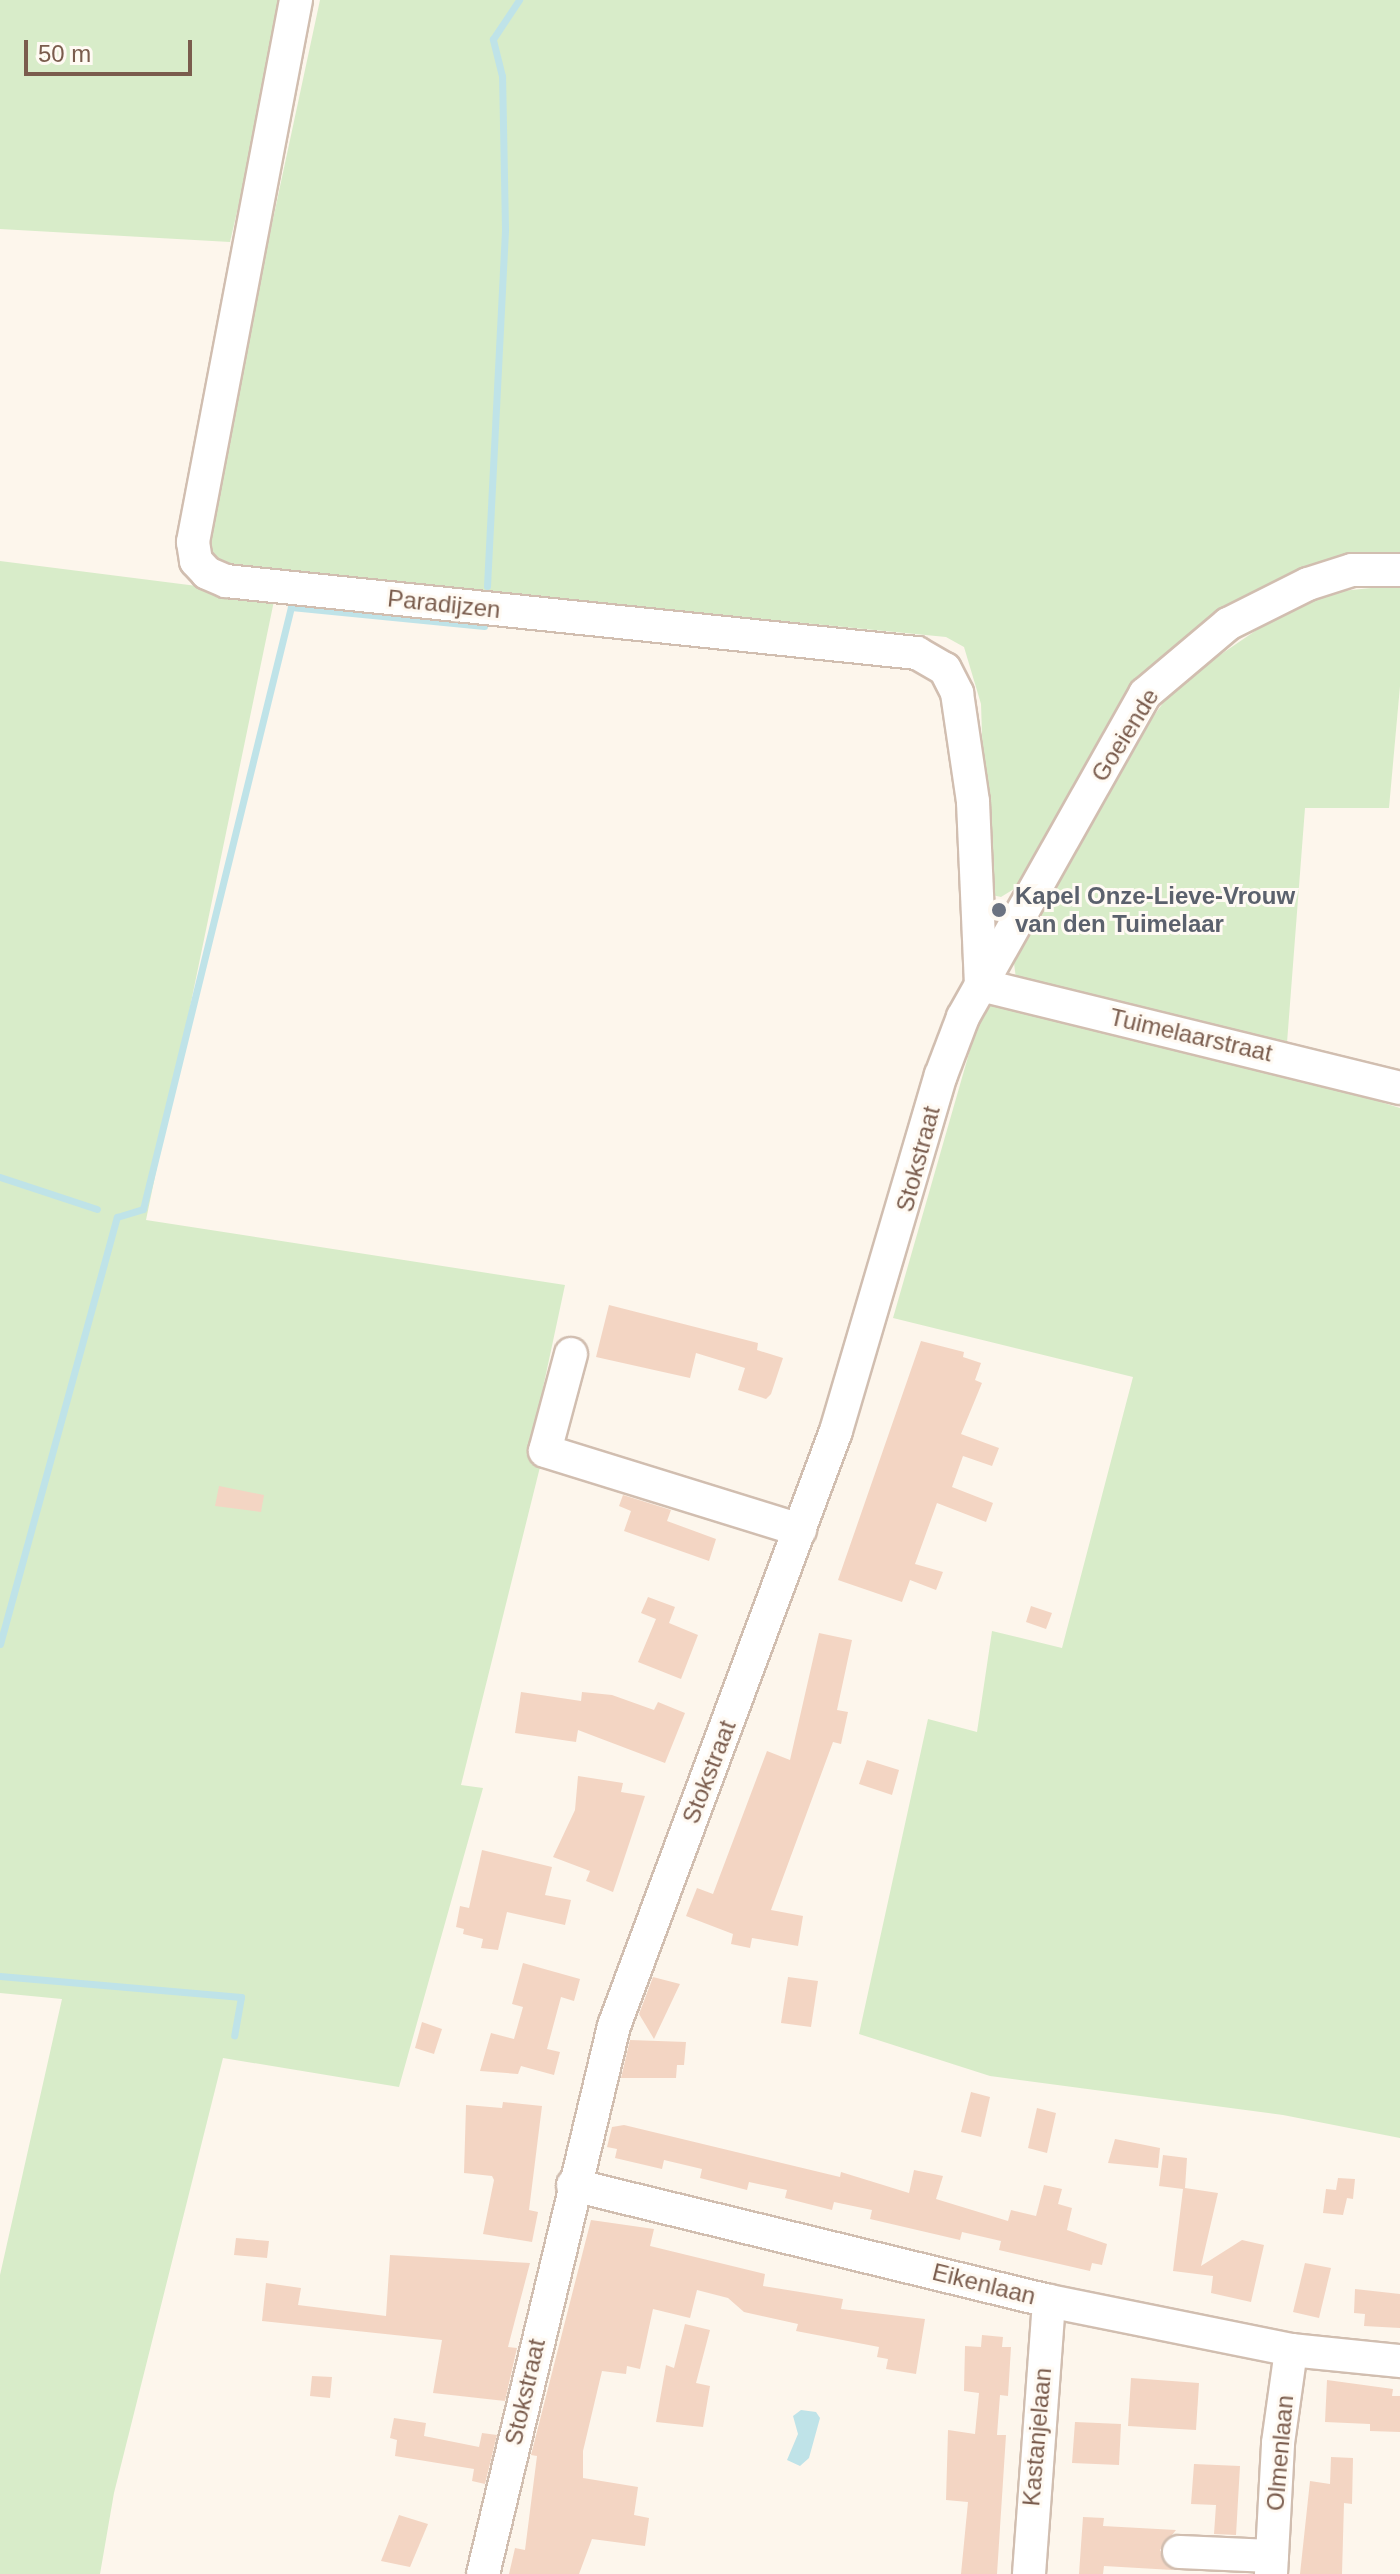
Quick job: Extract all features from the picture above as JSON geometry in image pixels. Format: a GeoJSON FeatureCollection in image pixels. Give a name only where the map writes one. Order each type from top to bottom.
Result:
{"type":"FeatureCollection","features":[{"type":"Feature","properties":{"kind":"street","name":"Paradijzen"},"geometry":{"type":"LineString","coordinates":[[296,0],[193,542],[196,561],[207,573],[226,581],[917,653],[945,669],[957,693],[973,802],[981,985]]}},
{"type":"Feature","properties":{"kind":"street","name":"Goeiende"},"geometry":{"type":"LineString","coordinates":[[981,985],[1145,694],[1228,624],[1308,584],[1352,570],[1400,570]]}},
{"type":"Feature","properties":{"kind":"street","name":"Tuimelaarstraat"},"geometry":{"type":"LineString","coordinates":[[981,985],[1400,1088]]}},
{"type":"Feature","properties":{"kind":"street","name":"Stokstraat"},"geometry":{"type":"LineString","coordinates":[[483,2574],[573,2185],[614,2026],[800,1530],[891,1257],[941,1075],[981,985]]}},
{"type":"Feature","properties":{"kind":"street"},"geometry":{"type":"LineString","coordinates":[[571,1354],[545,1451],[800,1530]]}},
{"type":"Feature","properties":{"kind":"street","name":"Eikenlaan"},"geometry":{"type":"LineString","coordinates":[[573,2185],[1049,2301],[1291,2350],[1400,2361]]}},
{"type":"Feature","properties":{"kind":"street","name":"Kastanjelaan"},"geometry":{"type":"LineString","coordinates":[[1029,2574],[1049,2301]]}},
{"type":"Feature","properties":{"kind":"street","name":"Olmenlaan"},"geometry":{"type":"LineString","coordinates":[[1179,2552],[1272,2565],[1278,2443],[1291,2350]]}},
{"type":"Feature","properties":{"kind":"green space"},"geometry":{"type":"Polygon","coordinates":[[[0,0],[279,0],[279,32],[230,242],[0,229],[0,0]]]}},
{"type":"Feature","properties":{"kind":"green space"},"geometry":{"type":"Polygon","coordinates":[[[320,0],[1400,0],[1400,556],[1247,599],[1192,631],[1120,706],[1019,886],[1001,897],[992,895],[987,885],[981,704],[964,647],[946,637],[235,567],[213,555],[204,541],[320,0]]]}},
{"type":"Feature","properties":{"kind":"green space"},"geometry":{"type":"Polygon","coordinates":[[[0,561],[275,596],[146,1220],[565,1285],[528,1458],[541,1463],[461,1785],[483,1788],[399,2087],[223,2058],[114,2493],[100,2574],[0,2574],[0,2275],[62,1999],[0,1993],[0,561]]]}},
{"type":"Feature","properties":{"kind":"green space"},"geometry":{"type":"Polygon","coordinates":[[[1400,585],[1400,686],[1389,808],[1305,808],[1287,1043],[1016,979],[1014,963],[1145,728],[1176,685],[1289,608],[1342,591],[1400,585]]]}},
{"type":"Feature","properties":{"kind":"green space"},"geometry":{"type":"Polygon","coordinates":[[[1003,1000],[1269,1067],[1400,1108],[1400,2138],[1283,2115],[990,2076],[859,2034],[928,1719],[977,1732],[992,1631],[1062,1648],[1133,1377],[893,1318],[978,1022],[990,1005],[1003,1000]]]}},
{"type":"Feature","properties":{"kind":"water"},"geometry":{"type":"Polygon","coordinates":[[[801,2410],[816,2412],[820,2418],[809,2458],[800,2466],[787,2460],[798,2434],[793,2416],[801,2410]]]}},
{"type":"Feature","properties":{"kind":"building"},"geometry":{"type":"Polygon","coordinates":[[[609,1305],[758,1343],[757,1350],[783,1358],[771,1394],[766,1399],[738,1390],[745,1368],[696,1353],[690,1378],[596,1357],[609,1305]]]}},
{"type":"Feature","properties":{"kind":"building"},"geometry":{"type":"Polygon","coordinates":[[[921,1341],[964,1352],[963,1357],[981,1363],[975,1380],[982,1383],[961,1434],[999,1448],[992,1466],[963,1456],[952,1487],[993,1503],[986,1522],[937,1503],[915,1564],[943,1572],[936,1590],[910,1580],[902,1602],[838,1580],[921,1341]]]}},
{"type":"Feature","properties":{"kind":"building"},"geometry":{"type":"Polygon","coordinates":[[[219,1486],[264,1495],[261,1512],[215,1506],[219,1486]]]}},
{"type":"Feature","properties":{"kind":"building"},"geometry":{"type":"Polygon","coordinates":[[[623,1495],[671,1510],[667,1521],[716,1539],[709,1561],[624,1531],[631,1511],[619,1506],[623,1495]]]}},
{"type":"Feature","properties":{"kind":"building"},"geometry":{"type":"Polygon","coordinates":[[[648,1597],[675,1607],[669,1623],[698,1635],[681,1679],[638,1662],[656,1619],[641,1613],[648,1597]]]}},
{"type":"Feature","properties":{"kind":"building"},"geometry":{"type":"Polygon","coordinates":[[[1031,1606],[1052,1613],[1046,1629],[1026,1622],[1031,1606]]]}},
{"type":"Feature","properties":{"kind":"building"},"geometry":{"type":"Polygon","coordinates":[[[819,1633],[852,1640],[837,1710],[848,1712],[841,1744],[833,1742],[771,1910],[803,1916],[798,1946],[752,1938],[750,1948],[731,1944],[733,1934],[686,1916],[697,1888],[713,1894],[767,1751],[790,1760],[819,1633]]]}},
{"type":"Feature","properties":{"kind":"building"},"geometry":{"type":"Polygon","coordinates":[[[521,1692],[581,1701],[582,1692],[612,1695],[654,1710],[658,1702],[685,1713],[665,1763],[578,1730],[576,1742],[515,1733],[521,1692]]]}},
{"type":"Feature","properties":{"kind":"building"},"geometry":{"type":"Polygon","coordinates":[[[867,1760],[899,1770],[892,1795],[859,1784],[867,1760]]]}},
{"type":"Feature","properties":{"kind":"building"},"geometry":{"type":"Polygon","coordinates":[[[578,1776],[623,1783],[621,1792],[645,1796],[613,1892],[586,1881],[590,1871],[553,1857],[575,1810],[578,1776]]]}},
{"type":"Feature","properties":{"kind":"building"},"geometry":{"type":"Polygon","coordinates":[[[482,1850],[552,1867],[545,1895],[571,1900],[565,1925],[507,1912],[498,1950],[481,1948],[483,1939],[463,1934],[464,1929],[456,1927],[460,1906],[469,1908],[482,1850]]]}},
{"type":"Feature","properties":{"kind":"building"},"geometry":{"type":"Polygon","coordinates":[[[523,1963],[580,1979],[574,2001],[561,1997],[547,2049],[560,2052],[554,2075],[521,2066],[518,2074],[480,2071],[491,2033],[514,2039],[523,2007],[512,2004],[523,1963]]]}},
{"type":"Feature","properties":{"kind":"building"},"geometry":{"type":"Polygon","coordinates":[[[653,1977],[680,1984],[654,2039],[639,2014],[653,1977]]]}},
{"type":"Feature","properties":{"kind":"building"},"geometry":{"type":"Polygon","coordinates":[[[788,1977],[818,1981],[811,2027],[781,2023],[788,1977]]]}},
{"type":"Feature","properties":{"kind":"building"},"geometry":{"type":"Polygon","coordinates":[[[422,2022],[442,2029],[434,2054],[415,2048],[422,2022]]]}},
{"type":"Feature","properties":{"kind":"building"},"geometry":{"type":"Polygon","coordinates":[[[630,2040],[686,2042],[684,2065],[677,2065],[676,2078],[621,2078],[630,2040]]]}},
{"type":"Feature","properties":{"kind":"building"},"geometry":{"type":"Polygon","coordinates":[[[971,2092],[990,2097],[981,2137],[961,2132],[971,2092]]]}},
{"type":"Feature","properties":{"kind":"building"},"geometry":{"type":"Polygon","coordinates":[[[503,2102],[542,2106],[529,2210],[538,2212],[532,2242],[483,2234],[494,2180],[492,2176],[464,2173],[466,2105],[502,2108],[503,2102]]]}},
{"type":"Feature","properties":{"kind":"building"},"geometry":{"type":"Polygon","coordinates":[[[1037,2108],[1056,2113],[1047,2153],[1028,2148],[1037,2108]]]}},
{"type":"Feature","properties":{"kind":"building"},"geometry":{"type":"Polygon","coordinates":[[[624,2125],[840,2177],[841,2172],[909,2193],[914,2170],[943,2176],[936,2199],[1008,2221],[1011,2210],[1036,2216],[1044,2185],[1062,2189],[1058,2204],[1072,2208],[1067,2230],[1107,2244],[1102,2265],[1092,2263],[1090,2271],[999,2250],[1001,2241],[962,2232],[960,2240],[870,2219],[872,2210],[834,2202],[832,2210],[785,2198],[787,2190],[749,2182],[747,2190],[700,2178],[702,2169],[664,2160],[662,2169],[615,2158],[617,2149],[607,2147],[612,2127],[624,2125]]]}},
{"type":"Feature","properties":{"kind":"building"},"geometry":{"type":"Polygon","coordinates":[[[1115,2139],[1160,2148],[1158,2168],[1108,2163],[1115,2139]]]}},
{"type":"Feature","properties":{"kind":"building"},"geometry":{"type":"Polygon","coordinates":[[[1163,2155],[1187,2158],[1185,2188],[1218,2193],[1201,2266],[1242,2240],[1264,2245],[1251,2302],[1211,2293],[1213,2276],[1173,2271],[1183,2189],[1159,2186],[1163,2155]]]}},
{"type":"Feature","properties":{"kind":"building"},"geometry":{"type":"Polygon","coordinates":[[[1338,2178],[1355,2179],[1353,2199],[1347,2198],[1343,2215],[1323,2213],[1326,2189],[1336,2190],[1338,2178]]]}},
{"type":"Feature","properties":{"kind":"building"},"geometry":{"type":"Polygon","coordinates":[[[591,2220],[654,2229],[650,2246],[765,2274],[763,2286],[843,2299],[841,2309],[925,2319],[916,2374],[886,2369],[888,2359],[877,2357],[879,2347],[796,2331],[798,2324],[744,2312],[728,2298],[697,2290],[690,2318],[653,2309],[640,2369],[627,2366],[626,2374],[602,2371],[583,2451],[583,2478],[638,2487],[634,2515],[649,2518],[645,2546],[592,2539],[579,2574],[509,2574],[515,2548],[525,2550],[537,2456],[531,2455],[591,2220]]]}},
{"type":"Feature","properties":{"kind":"building"},"geometry":{"type":"Polygon","coordinates":[[[236,2238],[269,2241],[267,2258],[234,2255],[236,2238]]]}},
{"type":"Feature","properties":{"kind":"building"},"geometry":{"type":"Polygon","coordinates":[[[390,2255],[530,2263],[508,2347],[517,2348],[505,2401],[433,2393],[442,2340],[262,2321],[266,2283],[301,2288],[298,2305],[386,2316],[390,2255]]]}},
{"type":"Feature","properties":{"kind":"building"},"geometry":{"type":"Polygon","coordinates":[[[1305,2263],[1331,2268],[1319,2318],[1293,2312],[1305,2263]]]}},
{"type":"Feature","properties":{"kind":"building"},"geometry":{"type":"Polygon","coordinates":[[[1355,2289],[1400,2294],[1400,2328],[1364,2326],[1365,2314],[1354,2313],[1355,2289]]]}},
{"type":"Feature","properties":{"kind":"building"},"geometry":{"type":"Polygon","coordinates":[[[685,2324],[710,2330],[696,2383],[710,2386],[703,2427],[656,2422],[666,2365],[674,2368],[685,2324]]]}},
{"type":"Feature","properties":{"kind":"building"},"geometry":{"type":"Polygon","coordinates":[[[982,2335],[1003,2337],[1002,2347],[1011,2347],[1008,2396],[1000,2395],[997,2435],[1006,2435],[997,2574],[961,2574],[968,2502],[946,2500],[948,2430],[975,2434],[979,2393],[964,2391],[965,2346],[981,2347],[982,2335]]]}},
{"type":"Feature","properties":{"kind":"building"},"geometry":{"type":"Polygon","coordinates":[[[312,2376],[332,2377],[330,2398],[310,2396],[312,2376]]]}},
{"type":"Feature","properties":{"kind":"building"},"geometry":{"type":"Polygon","coordinates":[[[1131,2378],[1199,2383],[1196,2430],[1128,2426],[1131,2378]]]}},
{"type":"Feature","properties":{"kind":"building"},"geometry":{"type":"Polygon","coordinates":[[[1327,2380],[1393,2389],[1392,2396],[1400,2396],[1400,2432],[1370,2431],[1370,2424],[1325,2422],[1327,2380]]]}},
{"type":"Feature","properties":{"kind":"building"},"geometry":{"type":"Polygon","coordinates":[[[394,2418],[426,2423],[424,2436],[479,2447],[482,2433],[497,2435],[485,2484],[472,2481],[474,2469],[395,2456],[397,2440],[390,2438],[394,2418]]]}},
{"type":"Feature","properties":{"kind":"building"},"geometry":{"type":"Polygon","coordinates":[[[1075,2422],[1121,2424],[1119,2465],[1072,2463],[1075,2422]]]}},
{"type":"Feature","properties":{"kind":"building"},"geometry":{"type":"Polygon","coordinates":[[[1331,2457],[1353,2458],[1352,2504],[1344,2503],[1342,2574],[1300,2574],[1310,2481],[1330,2484],[1331,2457]]]}},
{"type":"Feature","properties":{"kind":"building"},"geometry":{"type":"Polygon","coordinates":[[[1194,2464],[1240,2466],[1236,2535],[1214,2534],[1216,2505],[1191,2504],[1194,2464]]]}},
{"type":"Feature","properties":{"kind":"building"},"geometry":{"type":"Polygon","coordinates":[[[399,2515],[428,2524],[410,2567],[381,2561],[399,2515]]]}},
{"type":"Feature","properties":{"kind":"building"},"geometry":{"type":"Polygon","coordinates":[[[1083,2517],[1104,2518],[1103,2526],[1176,2530],[1160,2550],[1173,2570],[1104,2566],[1103,2574],[1079,2574],[1083,2517]]]}},
{"type":"Feature","properties":{"kind":"waterway"},"geometry":{"type":"LineString","coordinates":[[487,586],[505,229],[502,76],[493,39],[519,0]]}},
{"type":"Feature","properties":{"kind":"waterway"},"geometry":{"type":"LineString","coordinates":[[0,1644],[117,1217],[143,1209],[291,607],[484,626]]}},
{"type":"Feature","properties":{"kind":"waterway"},"geometry":{"type":"LineString","coordinates":[[0,1177],[97,1209]]}},
{"type":"Feature","properties":{"kind":"waterway"},"geometry":{"type":"LineString","coordinates":[[0,1976],[241,1997],[234,2035]]}},
{"type":"Feature","properties":{"kind":"place","name":"Kapel Onze-Lieve-Vrouw van den Tuimelaar"},"geometry":{"type":"Point","coordinates":[999,910]}}]}
